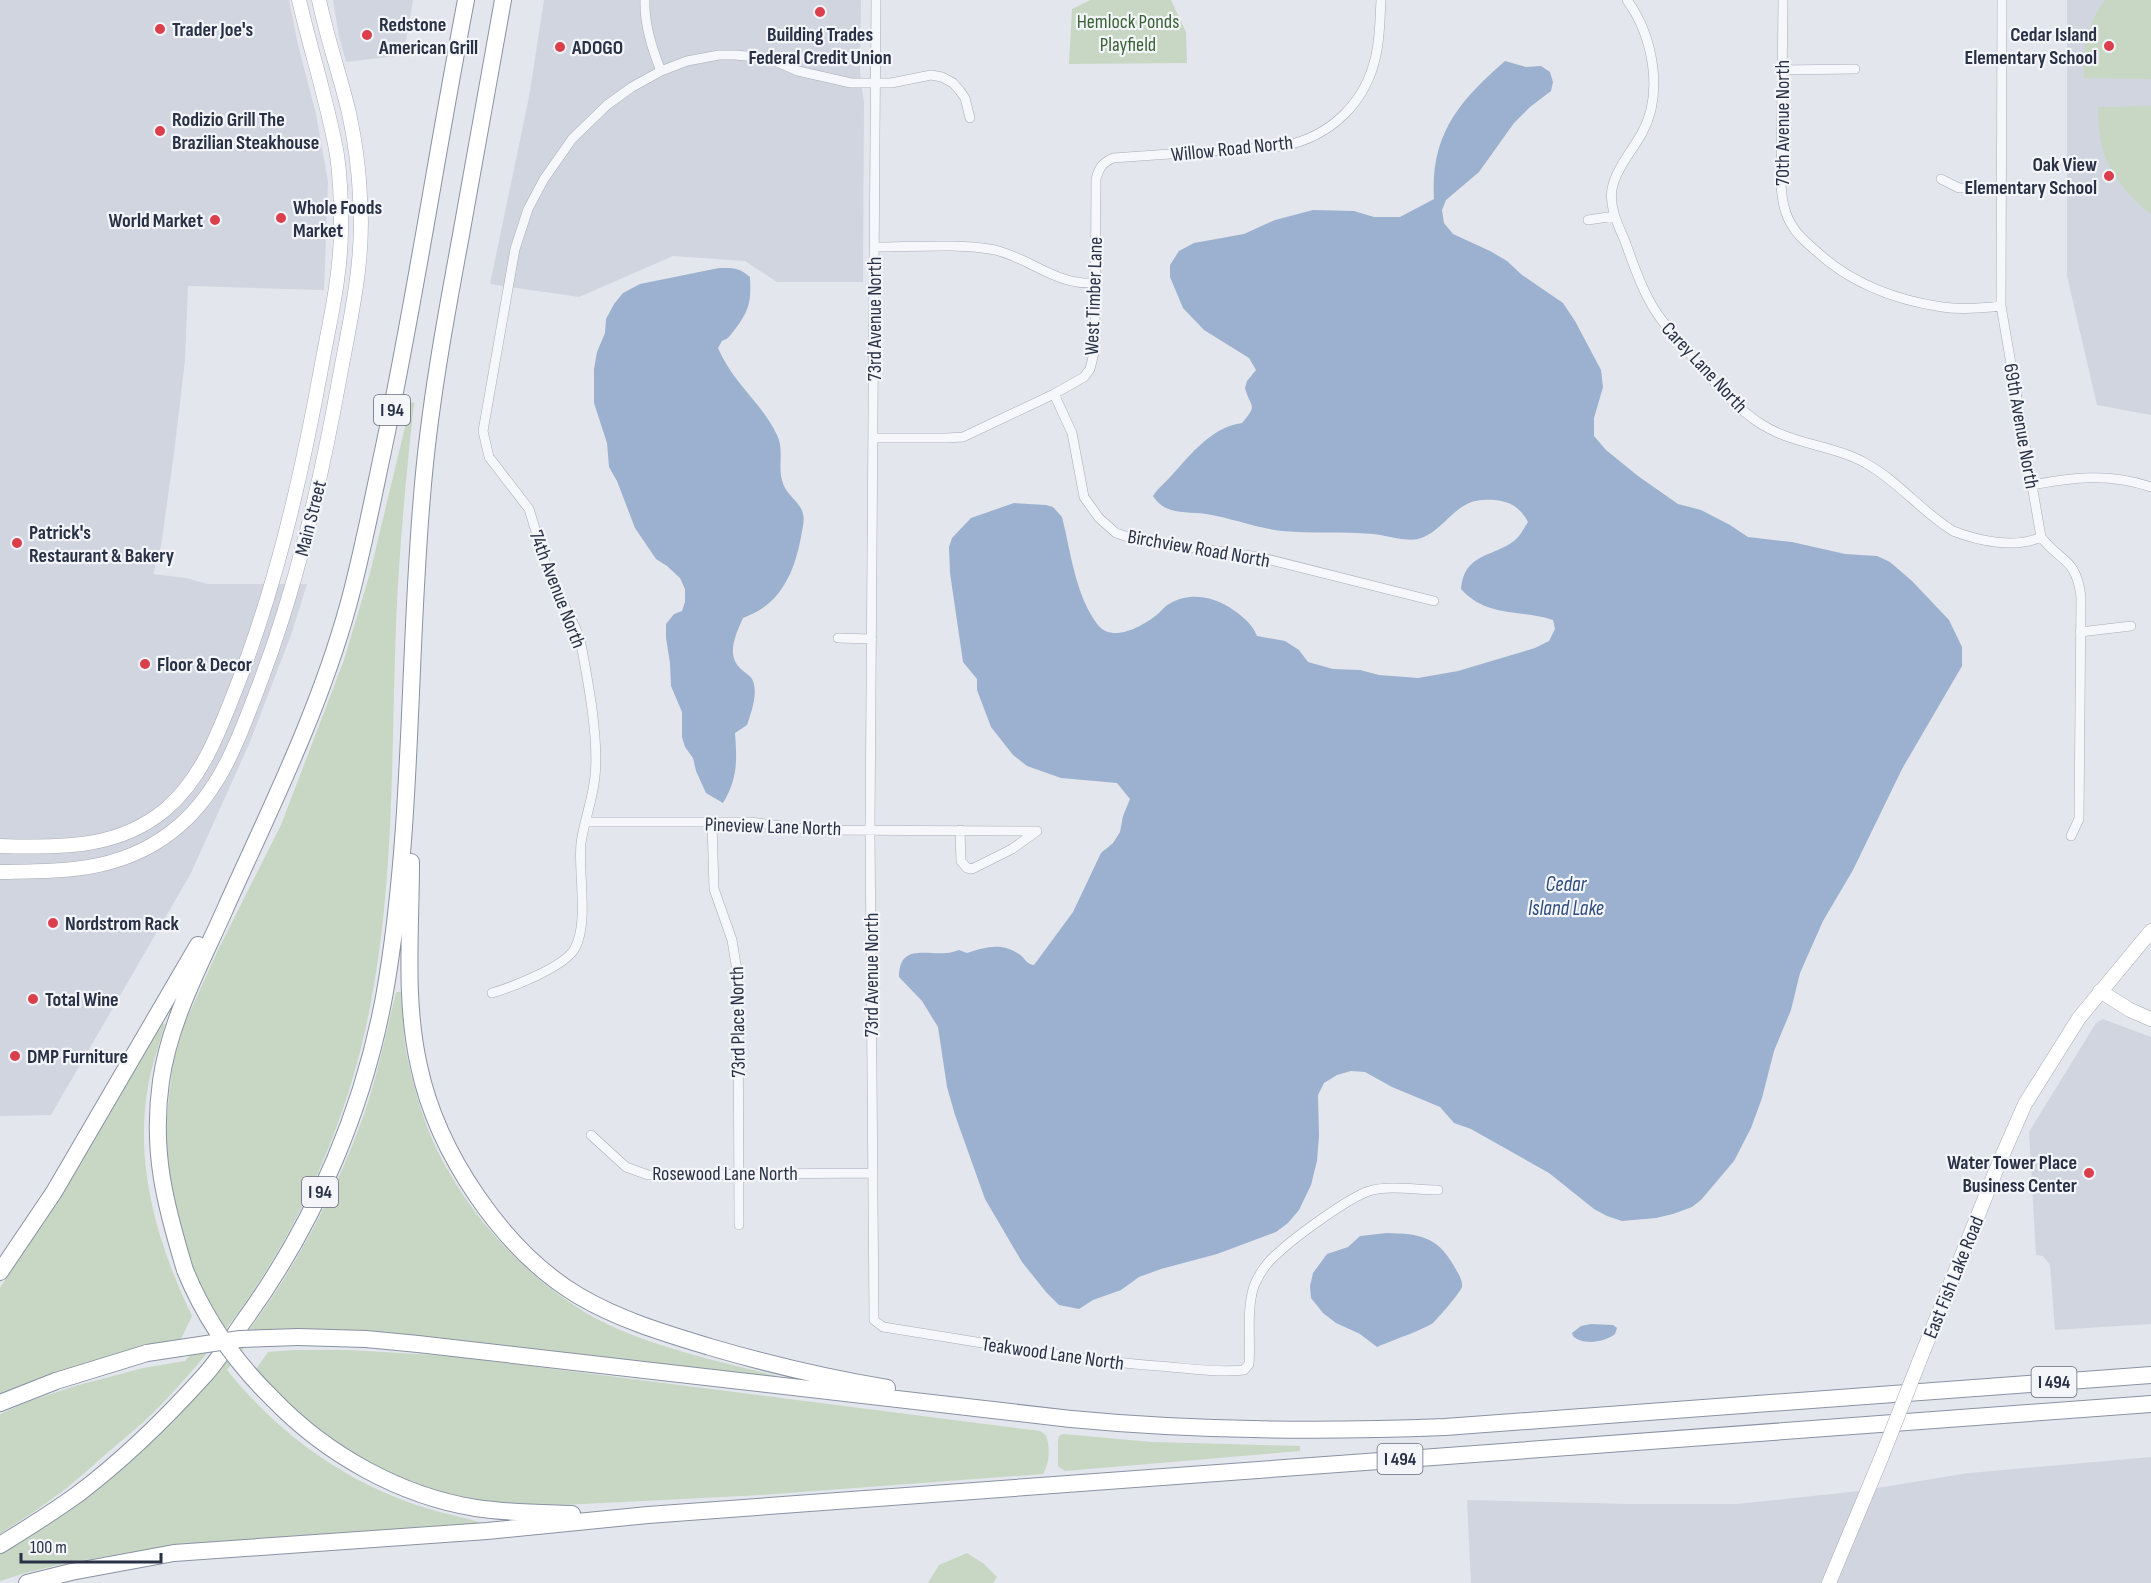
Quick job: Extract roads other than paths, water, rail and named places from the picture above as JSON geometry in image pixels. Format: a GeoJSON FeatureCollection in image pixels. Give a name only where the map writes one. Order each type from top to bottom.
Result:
{"type":"FeatureCollection","features":[{"type":"Feature","properties":{"kind":"highway","name":"I 94"},"geometry":{"type":"LineString","coordinates":[[0,1545],[79,1493],[132,1447],[206,1374],[273,1281],[315,1205],[343,1142],[355,1108],[387,985],[399,890],[407,790],[420,525],[431,414],[445,321],[503,0]]}},
{"type":"Feature","properties":{"kind":"highway","name":"I 94"},"geometry":{"type":"LineString","coordinates":[[0,1272],[54,1192],[190,959],[276,796],[303,738],[339,637],[360,556],[398,378],[465,4]]}},
{"type":"Feature","properties":{"kind":"highway"},"geometry":{"type":"LineString","coordinates":[[410,720],[410,999],[415,1046],[424,1089],[440,1132],[464,1176],[498,1224],[533,1260],[576,1294],[618,1317],[641,1326],[794,1369],[996,1411]]}},
{"type":"Feature","properties":{"kind":"highway"},"geometry":{"type":"LineString","coordinates":[[276,796],[193,979],[176,1021],[165,1061],[158,1119],[159,1168],[167,1211],[193,1290],[218,1335],[242,1367],[289,1417],[331,1449],[383,1478],[428,1495],[473,1508],[511,1512],[648,1515]]}},
{"type":"Feature","properties":{"kind":"highway"},"geometry":{"type":"LineString","coordinates":[[0,1403],[56,1381],[147,1353],[240,1339],[298,1337],[366,1339],[418,1344],[996,1411]]}},
{"type":"Feature","properties":{"kind":"highway","name":"I 494"},"geometry":{"type":"LineString","coordinates":[[996,1411],[1169,1427],[1261,1431],[1351,1431],[1445,1427],[2151,1374]]}},
{"type":"Feature","properties":{"kind":"highway","name":"I 494"},"geometry":{"type":"LineString","coordinates":[[648,1515],[2151,1404]]}},
{"type":"Feature","properties":{"kind":"highway"},"geometry":{"type":"LineString","coordinates":[[27,1583],[71,1572],[174,1553],[487,1531],[648,1515]]}},
{"type":"Feature","properties":{"kind":"street","name":"Main Street"},"geometry":{"type":"LineString","coordinates":[[0,846],[67,847],[89,844],[129,831],[165,810],[193,780],[204,762],[249,656],[276,571],[298,484],[337,280],[341,243],[337,157],[299,0]]}},
{"type":"Feature","properties":{"kind":"street","name":"Main Street"},"geometry":{"type":"LineString","coordinates":[[0,872],[59,872],[90,868],[122,860],[152,845],[170,832],[195,811],[220,777],[269,661],[319,485],[357,282],[362,240],[357,155],[349,114],[319,0]]}},
{"type":"Feature","properties":{"kind":"street"},"geometry":{"type":"LineString","coordinates":[[645,0],[648,32],[661,71]]}},
{"type":"Feature","properties":{"kind":"street","name":"73rd Avenue North"},"geometry":{"type":"LineString","coordinates":[[872,1311],[870,829],[876,0]]}},
{"type":"Feature","properties":{"kind":"street","name":"Willow Road North"},"geometry":{"type":"LineString","coordinates":[[1099,168],[1104,162],[1113,158],[1283,146],[1322,132],[1345,115],[1356,102],[1367,82],[1377,53],[1381,0]]}},
{"type":"Feature","properties":{"kind":"street","name":"Carey Lane North"},"geometry":{"type":"LineString","coordinates":[[1627,0],[1642,26],[1648,45],[1654,86],[1653,105],[1648,122],[1614,182],[1612,202],[1615,216],[1641,284],[1658,315],[1723,392],[1743,412],[1763,425],[1785,436],[1831,449],[1869,465],[1953,531],[2011,543],[2022,543],[2041,537]]}},
{"type":"Feature","properties":{"kind":"street","name":"70th Avenue North"},"geometry":{"type":"LineString","coordinates":[[1783,0],[1782,201],[1793,228],[1842,273],[1858,283],[1879,291],[1943,308],[2001,306]]}},
{"type":"Feature","properties":{"kind":"street","name":"69th Avenue North"},"geometry":{"type":"LineString","coordinates":[[2002,0],[2001,306],[2041,537]]}},
{"type":"Feature","properties":{"kind":"street","name":"74th Avenue North"},"geometry":{"type":"LineString","coordinates":[[492,993],[517,986],[566,959],[575,949],[581,925],[581,844],[595,777],[596,759],[581,644],[549,574],[529,509],[489,457],[484,443],[484,417],[515,249],[528,209],[544,179],[561,152],[584,126],[632,87],[661,71],[687,61],[719,55],[768,58],[798,71],[851,84],[900,82],[931,75],[942,77],[953,83],[965,98],[970,117]]}},
{"type":"Feature","properties":{"kind":"street"},"geometry":{"type":"LineString","coordinates":[[1782,70],[1855,69]]}},
{"type":"Feature","properties":{"kind":"street","name":"West Timber Lane"},"geometry":{"type":"LineString","coordinates":[[873,438],[963,436],[1054,394],[1084,377],[1090,369],[1095,349],[1096,179],[1099,168]]}},
{"type":"Feature","properties":{"kind":"street"},"geometry":{"type":"LineString","coordinates":[[1941,179],[1959,188],[2001,188]]}},
{"type":"Feature","properties":{"kind":"street"},"geometry":{"type":"LineString","coordinates":[[1588,220],[1615,216]]}},
{"type":"Feature","properties":{"kind":"street"},"geometry":{"type":"LineString","coordinates":[[875,247],[984,248],[1007,254],[1070,282],[1095,283]]}},
{"type":"Feature","properties":{"kind":"street","name":"Birchview Road North"},"geometry":{"type":"LineString","coordinates":[[1054,394],[1072,433],[1084,497],[1099,518],[1116,533],[1137,540],[1259,557],[1434,601]]}},
{"type":"Feature","properties":{"kind":"street"},"geometry":{"type":"LineString","coordinates":[[2032,485],[2065,478],[2104,477],[2122,479],[2151,488]]}},
{"type":"Feature","properties":{"kind":"street"},"geometry":{"type":"LineString","coordinates":[[2041,537],[2066,560],[2077,576],[2080,597],[2079,819],[2071,836]]}},
{"type":"Feature","properties":{"kind":"street"},"geometry":{"type":"LineString","coordinates":[[2080,632],[2131,626]]}},
{"type":"Feature","properties":{"kind":"street"},"geometry":{"type":"LineString","coordinates":[[838,639],[872,639]]}},
{"type":"Feature","properties":{"kind":"street","name":"Pineview Lane North"},"geometry":{"type":"LineString","coordinates":[[585,822],[758,823],[814,830],[870,829],[960,830],[1037,831],[1012,849],[972,869],[967,868],[961,861],[960,830]]}},
{"type":"Feature","properties":{"kind":"street","name":"73rd Place North"},"geometry":{"type":"LineString","coordinates":[[712,823],[714,889],[732,940],[738,977],[739,1225]]}},
{"type":"Feature","properties":{"kind":"street","name":"East Fish Lake Road"},"geometry":{"type":"LineString","coordinates":[[1829,1583],[1994,1174],[2025,1104],[2051,1060],[2100,991],[2151,931]]}},
{"type":"Feature","properties":{"kind":"street"},"geometry":{"type":"LineString","coordinates":[[2100,991],[2151,1020]]}},
{"type":"Feature","properties":{"kind":"street","name":"Rosewood Lane North"},"geometry":{"type":"LineString","coordinates":[[591,1135],[626,1167],[637,1172],[660,1176],[871,1173]]}},
{"type":"Feature","properties":{"kind":"street","name":"Teakwood Lane North"},"geometry":{"type":"LineString","coordinates":[[872,1311],[874,1320],[883,1327],[975,1342],[1126,1364],[1245,1370],[1250,1364],[1250,1314],[1254,1286],[1277,1253],[1347,1202],[1370,1191],[1437,1190]]}},
{"type":"Feature","properties":{"kind":"water","name":"Cedar Island Lake"},"geometry":{"type":"Polygon","coordinates":[[[1505,61],[1526,67],[1541,66],[1550,72],[1553,82],[1551,91],[1514,123],[1479,172],[1446,200],[1442,210],[1444,223],[1453,234],[1507,261],[1522,275],[1563,303],[1601,370],[1603,387],[1594,418],[1594,436],[1606,450],[1638,476],[1678,504],[1701,510],[1748,537],[1792,542],[1845,554],[1877,556],[1890,562],[1912,581],[1949,620],[1962,647],[1962,666],[1902,769],[1853,870],[1823,921],[1800,973],[1791,1010],[1774,1051],[1762,1098],[1751,1128],[1734,1161],[1701,1200],[1692,1207],[1656,1218],[1622,1221],[1607,1216],[1594,1209],[1549,1173],[1471,1129],[1454,1123],[1440,1107],[1392,1087],[1365,1072],[1351,1071],[1337,1075],[1324,1083],[1318,1095],[1317,1161],[1311,1185],[1299,1210],[1288,1223],[1276,1232],[1217,1254],[1139,1277],[1121,1290],[1093,1300],[1079,1309],[1059,1305],[1022,1262],[985,1199],[947,1087],[938,1027],[922,1001],[899,977],[900,967],[908,955],[915,953],[948,953],[959,950],[967,953],[993,947],[1012,950],[1034,965],[1073,912],[1101,853],[1113,843],[1120,832],[1130,799],[1117,783],[1061,778],[1027,766],[1013,755],[991,727],[977,690],[977,679],[963,662],[950,573],[949,547],[952,538],[971,518],[1014,503],[1053,507],[1062,517],[1079,587],[1090,613],[1098,625],[1112,633],[1129,631],[1138,627],[1176,600],[1192,597],[1207,598],[1229,607],[1242,616],[1257,636],[1285,641],[1299,650],[1308,662],[1333,669],[1360,670],[1379,675],[1418,678],[1458,671],[1535,648],[1549,641],[1555,629],[1553,620],[1493,609],[1482,605],[1461,589],[1463,577],[1474,562],[1514,541],[1528,522],[1515,506],[1490,500],[1473,502],[1457,511],[1427,535],[1408,540],[1361,533],[1272,530],[1206,514],[1170,510],[1153,496],[1203,443],[1221,430],[1242,423],[1252,408],[1245,388],[1247,381],[1256,370],[1249,358],[1204,330],[1183,308],[1170,277],[1170,265],[1179,251],[1194,243],[1244,234],[1275,220],[1313,210],[1354,211],[1374,217],[1400,217],[1434,199],[1437,156],[1451,121],[1474,90],[1505,61]]]}},
{"type":"Feature","properties":{"kind":"water"},"geometry":{"type":"Polygon","coordinates":[[[719,268],[736,269],[750,277],[750,299],[747,310],[736,328],[718,348],[731,371],[771,423],[777,435],[782,480],[786,490],[802,510],[804,520],[798,551],[783,586],[767,605],[743,618],[736,636],[733,655],[740,668],[752,679],[755,696],[747,725],[735,733],[734,777],[723,803],[706,793],[693,758],[685,747],[682,737],[682,712],[671,686],[666,624],[674,614],[682,611],[685,589],[680,578],[656,559],[635,528],[617,481],[609,467],[607,443],[594,403],[594,369],[597,352],[605,333],[606,319],[623,293],[640,284],[719,268]]]}},
{"type":"Feature","properties":{"kind":"water"},"geometry":{"type":"Polygon","coordinates":[[[1387,1233],[1418,1236],[1441,1248],[1461,1278],[1462,1287],[1433,1323],[1377,1347],[1360,1334],[1336,1323],[1323,1313],[1311,1298],[1310,1286],[1313,1273],[1327,1254],[1348,1247],[1360,1236],[1387,1233]]]}},
{"type":"Feature","properties":{"kind":"water"},"geometry":{"type":"Polygon","coordinates":[[[1613,1325],[1617,1328],[1615,1334],[1600,1341],[1582,1341],[1573,1336],[1572,1333],[1581,1326],[1613,1325]]]}},
{"type":"Feature","properties":{"kind":"place","name":"Building Trades Federal Credit Union"},"geometry":{"type":"Point","coordinates":[820,12]}},
{"type":"Feature","properties":{"kind":"place","name":"Trader Joe's"},"geometry":{"type":"Point","coordinates":[160,29]}},
{"type":"Feature","properties":{"kind":"place","name":"Redstone American Grill"},"geometry":{"type":"Point","coordinates":[367,35]}},
{"type":"Feature","properties":{"kind":"place","name":"Cedar Island Elementary School"},"geometry":{"type":"Point","coordinates":[2109,46]}},
{"type":"Feature","properties":{"kind":"place","name":"ADOGO"},"geometry":{"type":"Point","coordinates":[560,47]}},
{"type":"Feature","properties":{"kind":"place","name":"Rodizio Grill The Brazilian Steakhouse"},"geometry":{"type":"Point","coordinates":[160,131]}},
{"type":"Feature","properties":{"kind":"place","name":"Oak View Elementary School"},"geometry":{"type":"Point","coordinates":[2109,176]}},
{"type":"Feature","properties":{"kind":"place","name":"Whole Foods Market"},"geometry":{"type":"Point","coordinates":[281,218]}},
{"type":"Feature","properties":{"kind":"place","name":"World Market"},"geometry":{"type":"Point","coordinates":[215,220]}},
{"type":"Feature","properties":{"kind":"place","name":"Patrick's Restaurant & Bakery"},"geometry":{"type":"Point","coordinates":[17,543]}},
{"type":"Feature","properties":{"kind":"place","name":"Floor & Decor"},"geometry":{"type":"Point","coordinates":[145,664]}},
{"type":"Feature","properties":{"kind":"place","name":"Nordstrom Rack"},"geometry":{"type":"Point","coordinates":[53,923]}},
{"type":"Feature","properties":{"kind":"place","name":"Total Wine"},"geometry":{"type":"Point","coordinates":[33,999]}},
{"type":"Feature","properties":{"kind":"place","name":"DMP Furniture"},"geometry":{"type":"Point","coordinates":[15,1056]}},
{"type":"Feature","properties":{"kind":"place","name":"Water Tower Place Business Center"},"geometry":{"type":"Point","coordinates":[2089,1173]}},
{"type":"Feature","properties":{"kind":"park label","name":"Hemlock Ponds Playfield"},"geometry":{"type":"Point","coordinates":[1128,32]}}]}
